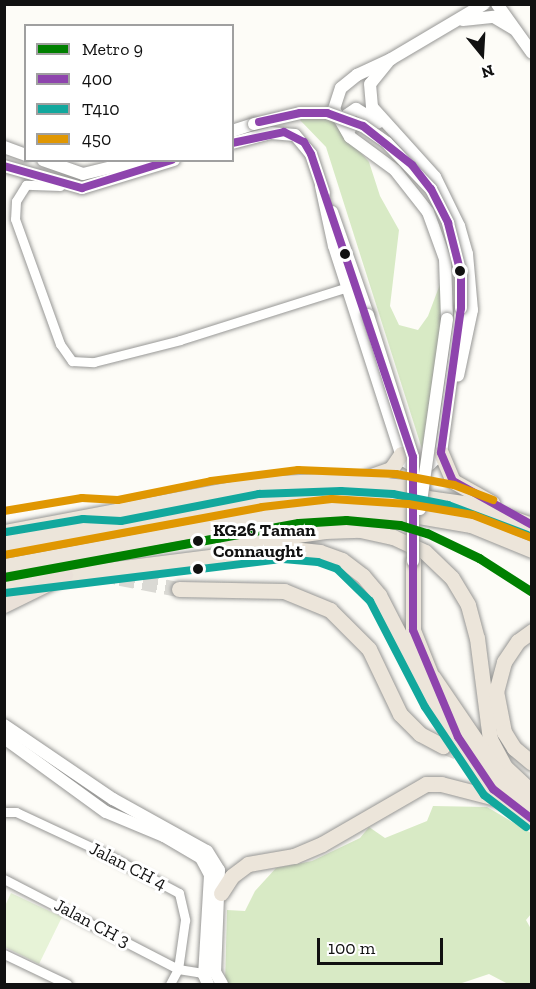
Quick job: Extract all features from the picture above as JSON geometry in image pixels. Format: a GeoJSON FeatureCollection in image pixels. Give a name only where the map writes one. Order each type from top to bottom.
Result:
{"type":"FeatureCollection","features":[{"type":"Feature","properties":{"kind":"highway"},"geometry":{"type":"LineString","coordinates":[[441,453],[453,481],[527,523]]}},
{"type":"Feature","properties":{"kind":"highway"},"geometry":{"type":"LineString","coordinates":[[4,532],[258,484],[341,480],[383,474],[401,454]]}},
{"type":"Feature","properties":{"kind":"highway"},"geometry":{"type":"LineString","coordinates":[[341,480],[394,484],[452,495],[470,504],[527,523]]}},
{"type":"Feature","properties":{"kind":"highway"},"geometry":{"type":"LineString","coordinates":[[4,545],[214,509],[311,496],[388,496],[470,504]]}},
{"type":"Feature","properties":{"kind":"highway"},"geometry":{"type":"LineString","coordinates":[[4,566],[264,517],[332,509],[407,514],[471,525],[531,550]]}},
{"type":"Feature","properties":{"kind":"highway"},"geometry":{"type":"LineString","coordinates":[[136,565],[166,553],[325,531],[376,532],[418,548],[452,578],[468,605],[477,638],[490,739],[505,767],[531,792]]}},
{"type":"Feature","properties":{"kind":"highway"},"geometry":{"type":"LineString","coordinates":[[4,583],[283,548],[320,552],[342,560],[363,576],[379,595],[422,680],[503,801]]}},
{"type":"Feature","properties":{"kind":"highway"},"geometry":{"type":"LineString","coordinates":[[412,561],[411,619],[426,667],[458,737]]}},
{"type":"Feature","properties":{"kind":"highway"},"geometry":{"type":"LineString","coordinates":[[4,605],[65,575]]}},
{"type":"Feature","properties":{"kind":"highway"},"geometry":{"type":"LineString","coordinates":[[179,589],[284,591],[330,610],[369,649],[400,714],[420,734],[443,746]]}},
{"type":"Feature","properties":{"kind":"highway"},"geometry":{"type":"LineString","coordinates":[[531,631],[518,641],[504,662],[496,691],[504,732],[514,748],[531,763]]}},
{"type":"Feature","properties":{"kind":"highway"},"geometry":{"type":"LineString","coordinates":[[426,667],[495,769],[531,804]]}},
{"type":"Feature","properties":{"kind":"highway"},"geometry":{"type":"LineString","coordinates":[[221,893],[232,876],[248,864],[294,856],[322,844],[426,784],[441,784],[503,801],[531,819]]}},
{"type":"Feature","properties":{"kind":"street"},"geometry":{"type":"LineString","coordinates":[[455,21],[465,4]]}},
{"type":"Feature","properties":{"kind":"street"},"geometry":{"type":"LineString","coordinates":[[412,561],[447,319],[449,284],[438,234],[413,189],[342,128],[335,101],[341,88],[357,75],[391,59],[484,4]]}},
{"type":"Feature","properties":{"kind":"street"},"geometry":{"type":"LineString","coordinates":[[497,4],[531,53]]}},
{"type":"Feature","properties":{"kind":"street"},"geometry":{"type":"LineString","coordinates":[[455,21],[494,17],[514,29]]}},
{"type":"Feature","properties":{"kind":"street"},"geometry":{"type":"LineString","coordinates":[[391,59],[374,76],[369,95],[375,112],[435,177],[459,226],[467,254],[472,310],[462,367],[452,390]]}},
{"type":"Feature","properties":{"kind":"street"},"geometry":{"type":"LineString","coordinates":[[373,154],[348,126],[350,111],[362,111],[395,136]]}},
{"type":"Feature","properties":{"kind":"street"},"geometry":{"type":"LineString","coordinates":[[234,130],[254,123],[291,115],[327,113],[363,126],[412,165],[431,189],[448,223],[460,274],[461,308],[452,390],[441,453],[423,467],[407,464],[401,454],[348,287],[311,154],[295,135],[271,133],[234,142]]}},
{"type":"Feature","properties":{"kind":"street"},"geometry":{"type":"LineString","coordinates":[[4,147],[24,153]]}},
{"type":"Feature","properties":{"kind":"street"},"geometry":{"type":"LineString","coordinates":[[49,162],[83,174],[133,162]]}},
{"type":"Feature","properties":{"kind":"street"},"geometry":{"type":"LineString","coordinates":[[167,162],[82,188],[33,183],[22,189],[16,201],[15,219],[65,356],[72,361],[94,362],[180,340],[348,287]]}},
{"type":"Feature","properties":{"kind":"street"},"geometry":{"type":"LineString","coordinates":[[4,166],[82,188]]}},
{"type":"Feature","properties":{"kind":"street"},"geometry":{"type":"LineString","coordinates":[[321,186],[368,315],[413,457],[412,561]]}},
{"type":"Feature","properties":{"kind":"street"},"geometry":{"type":"LineString","coordinates":[[4,724],[113,799],[207,851],[219,870],[221,893],[209,977]]}},
{"type":"Feature","properties":{"kind":"street"},"geometry":{"type":"LineString","coordinates":[[4,738],[106,812],[164,836],[201,858],[210,875],[209,977]]}},
{"type":"Feature","properties":{"kind":"street"},"geometry":{"type":"LineString","coordinates":[[67,766],[66,775],[88,798]]}},
{"type":"Feature","properties":{"kind":"street","name":"Jalan CH 4"},"geometry":{"type":"LineString","coordinates":[[4,812],[16,812],[85,844],[178,893],[185,920],[178,969],[170,984]]}},
{"type":"Feature","properties":{"kind":"street","name":"Jalan CH 3"},"geometry":{"type":"LineString","coordinates":[[4,879],[178,969],[209,977]]}},
{"type":"Feature","properties":{"kind":"street"},"geometry":{"type":"LineString","coordinates":[[4,954],[68,984]]}},
{"type":"Feature","properties":{"kind":"street"},"geometry":{"type":"LineString","coordinates":[[209,977],[222,984]]}},
{"type":"Feature","properties":{"kind":"green space"},"geometry":{"type":"Polygon","coordinates":[[[330,118],[369,162],[380,196],[399,230],[390,306],[399,325],[418,330],[428,316],[442,279],[441,324],[422,449],[326,147],[299,119],[330,118]]]}},
{"type":"Feature","properties":{"kind":"green space"},"geometry":{"type":"Polygon","coordinates":[[[433,806],[487,807],[531,833],[531,914],[526,920],[531,929],[531,984],[508,984],[489,974],[459,984],[225,984],[227,910],[245,911],[255,891],[276,868],[312,861],[360,838],[369,827],[385,838],[427,821],[433,806]]]}},
{"type":"Feature","properties":{"kind":"green space"},"geometry":{"type":"Polygon","coordinates":[[[11,893],[62,917],[39,964],[5,947],[5,906],[11,893]]]}},
{"type":"Feature","properties":{"kind":"tunnel"},"geometry":{"type":"LineString","coordinates":[[16,542],[120,578],[179,589]]}},
{"type":"Feature","properties":{"kind":"tunnel"},"geometry":{"type":"LineString","coordinates":[[443,746],[476,759]]}},
{"type":"Feature","properties":{"kind":"metro line","name":"9"},"geometry":{"type":"LineString","coordinates":[[4,577],[298,523],[346,520],[400,525],[427,533],[479,558],[532,592]]}},
{"type":"Feature","properties":{"kind":"transit line","name":"400"},"geometry":{"type":"LineString","coordinates":[[259,122],[300,113],[327,113],[363,126],[412,165],[431,189],[448,223],[461,274],[461,308],[441,453],[453,481],[532,525]]}},
{"type":"Feature","properties":{"kind":"transit line","name":"400"},"geometry":{"type":"LineString","coordinates":[[234,143],[284,132],[304,142],[311,154],[413,457],[413,630],[458,737],[493,789],[532,819]]}},
{"type":"Feature","properties":{"kind":"transit line","name":"400"},"geometry":{"type":"LineString","coordinates":[[4,166],[82,188],[166,162]]}},
{"type":"Feature","properties":{"kind":"transit line","name":"450"},"geometry":{"type":"LineString","coordinates":[[4,511],[82,498],[118,500],[211,481],[298,470],[396,474],[454,485],[493,500]]}},
{"type":"Feature","properties":{"kind":"transit line","name":"T410"},"geometry":{"type":"LineString","coordinates":[[6,532],[83,519],[121,521],[259,494],[341,491],[393,494],[448,505],[528,535]]}},
{"type":"Feature","properties":{"kind":"transit line","name":"450"},"geometry":{"type":"LineString","coordinates":[[4,555],[262,507],[332,499],[408,504],[473,515],[532,538]]}},
{"type":"Feature","properties":{"kind":"transit line","name":"T410"},"geometry":{"type":"LineString","coordinates":[[5,593],[283,559],[318,562],[337,569],[370,601],[425,707],[484,795],[526,827]]}},
{"type":"Feature","properties":{"kind":"place","name":"KG26 Taman Connaught"},"geometry":{"type":"Point","coordinates":[198,541]}}]}
